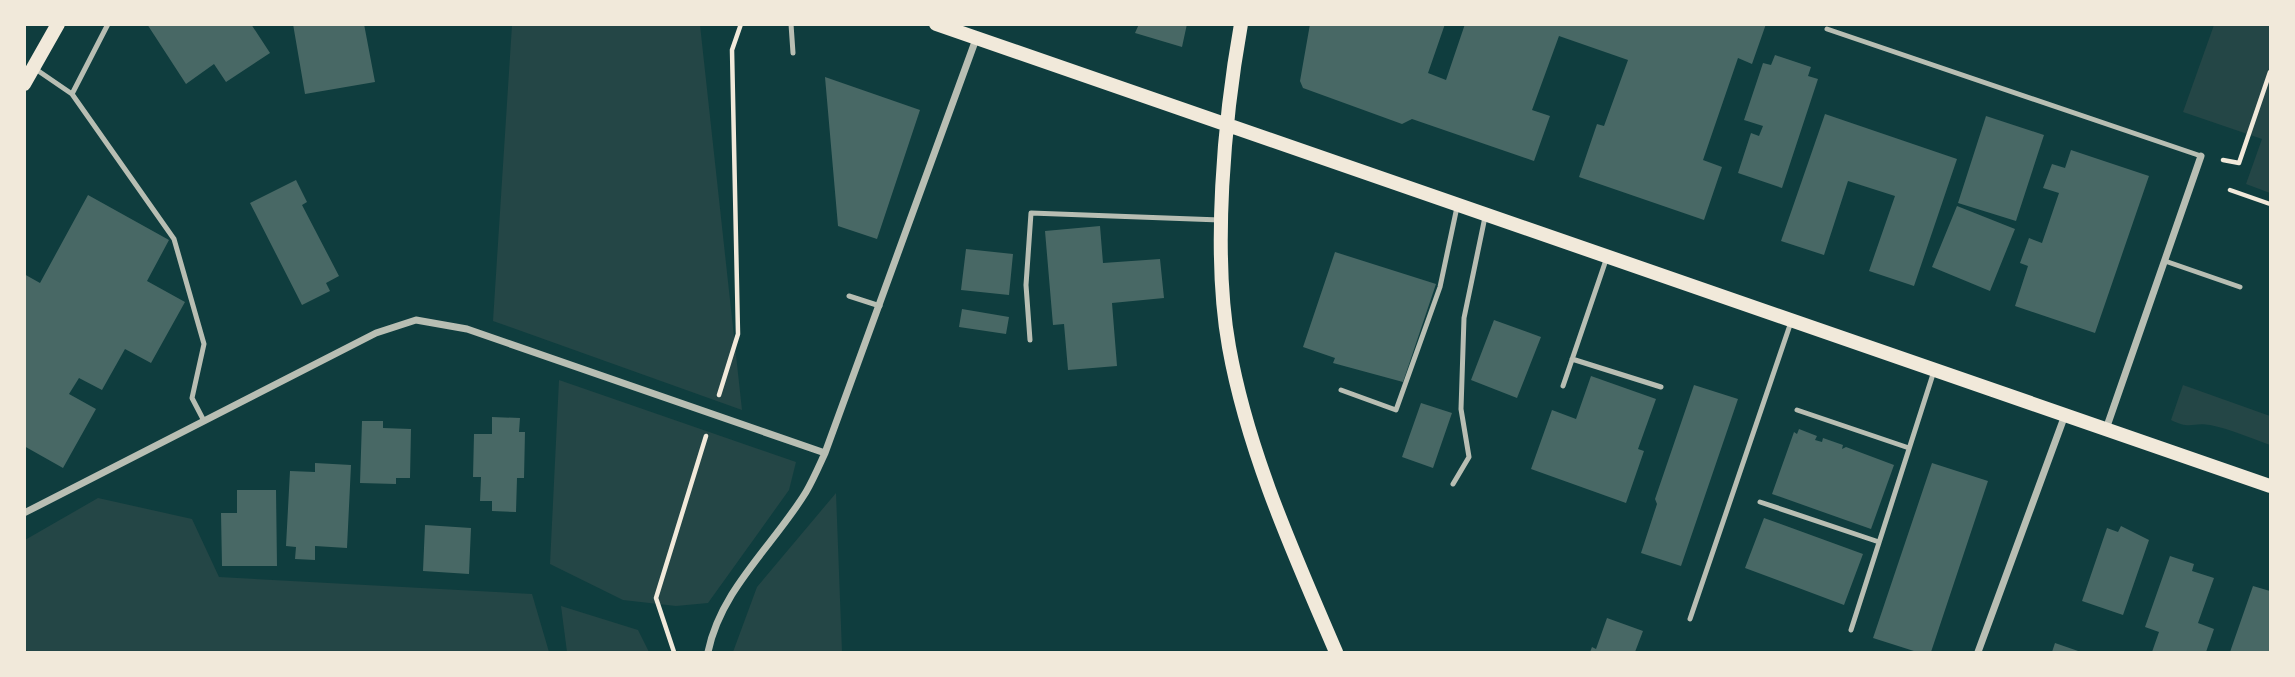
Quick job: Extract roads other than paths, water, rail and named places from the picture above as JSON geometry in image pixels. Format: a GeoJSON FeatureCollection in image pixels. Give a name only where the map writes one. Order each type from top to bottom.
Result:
{"type":"FeatureCollection","features":[{"type":"Feature","properties":{"kind":"main road"},"geometry":{"type":"LineString","coordinates":[[24,84],[58,24]]}},
{"type":"Feature","properties":{"kind":"main road"},"geometry":{"type":"LineString","coordinates":[[936,24],[2270,486]]}},
{"type":"Feature","properties":{"kind":"main road"},"geometry":{"type":"LineString","coordinates":[[1241,24],[1227,127],[1223,220],[1222,258],[1232,359],[1254,445],[1286,536],[1336,653]]}},
{"type":"Feature","properties":{"kind":"street"},"geometry":{"type":"LineString","coordinates":[[708,653],[712,631],[726,601],[806,492],[825,453],[976,39]]}},
{"type":"Feature","properties":{"kind":"street"},"geometry":{"type":"LineString","coordinates":[[2105,430],[2201,156]]}},
{"type":"Feature","properties":{"kind":"street"},"geometry":{"type":"LineString","coordinates":[[24,513],[376,332],[416,320],[467,329],[825,453]]}},
{"type":"Feature","properties":{"kind":"street"},"geometry":{"type":"LineString","coordinates":[[1978,653],[2065,415]]}},
{"type":"Feature","properties":{"kind":"lane"},"geometry":{"type":"LineString","coordinates":[[72,94],[108,24]]}},
{"type":"Feature","properties":{"kind":"lane"},"geometry":{"type":"LineString","coordinates":[[792,24],[793,53]]}},
{"type":"Feature","properties":{"kind":"lane"},"geometry":{"type":"LineString","coordinates":[[1827,29],[2201,156]]}},
{"type":"Feature","properties":{"kind":"lane"},"geometry":{"type":"LineString","coordinates":[[34,68],[72,94],[174,239],[204,344],[192,398],[204,421]]}},
{"type":"Feature","properties":{"kind":"lane"},"geometry":{"type":"LineString","coordinates":[[1342,390],[1396,410],[1440,287],[1457,204]]}},
{"type":"Feature","properties":{"kind":"lane"},"geometry":{"type":"LineString","coordinates":[[1030,340],[1026,285],[1031,213],[1223,220]]}},
{"type":"Feature","properties":{"kind":"lane"},"geometry":{"type":"LineString","coordinates":[[1453,484],[1469,457],[1461,409],[1464,318],[1486,214]]}},
{"type":"Feature","properties":{"kind":"lane"},"geometry":{"type":"LineString","coordinates":[[1563,386],[1607,257]]}},
{"type":"Feature","properties":{"kind":"lane"},"geometry":{"type":"LineString","coordinates":[[2165,261],[2240,287]]}},
{"type":"Feature","properties":{"kind":"lane"},"geometry":{"type":"LineString","coordinates":[[849,296],[880,306]]}},
{"type":"Feature","properties":{"kind":"lane"},"geometry":{"type":"LineString","coordinates":[[1690,620],[1791,322]]}},
{"type":"Feature","properties":{"kind":"lane"},"geometry":{"type":"LineString","coordinates":[[1572,359],[1661,387]]}},
{"type":"Feature","properties":{"kind":"lane"},"geometry":{"type":"LineString","coordinates":[[1851,630],[1934,370]]}},
{"type":"Feature","properties":{"kind":"lane"},"geometry":{"type":"LineString","coordinates":[[1797,410],[1909,448]]}},
{"type":"Feature","properties":{"kind":"lane"},"geometry":{"type":"LineString","coordinates":[[1760,502],[1879,542]]}}]}
